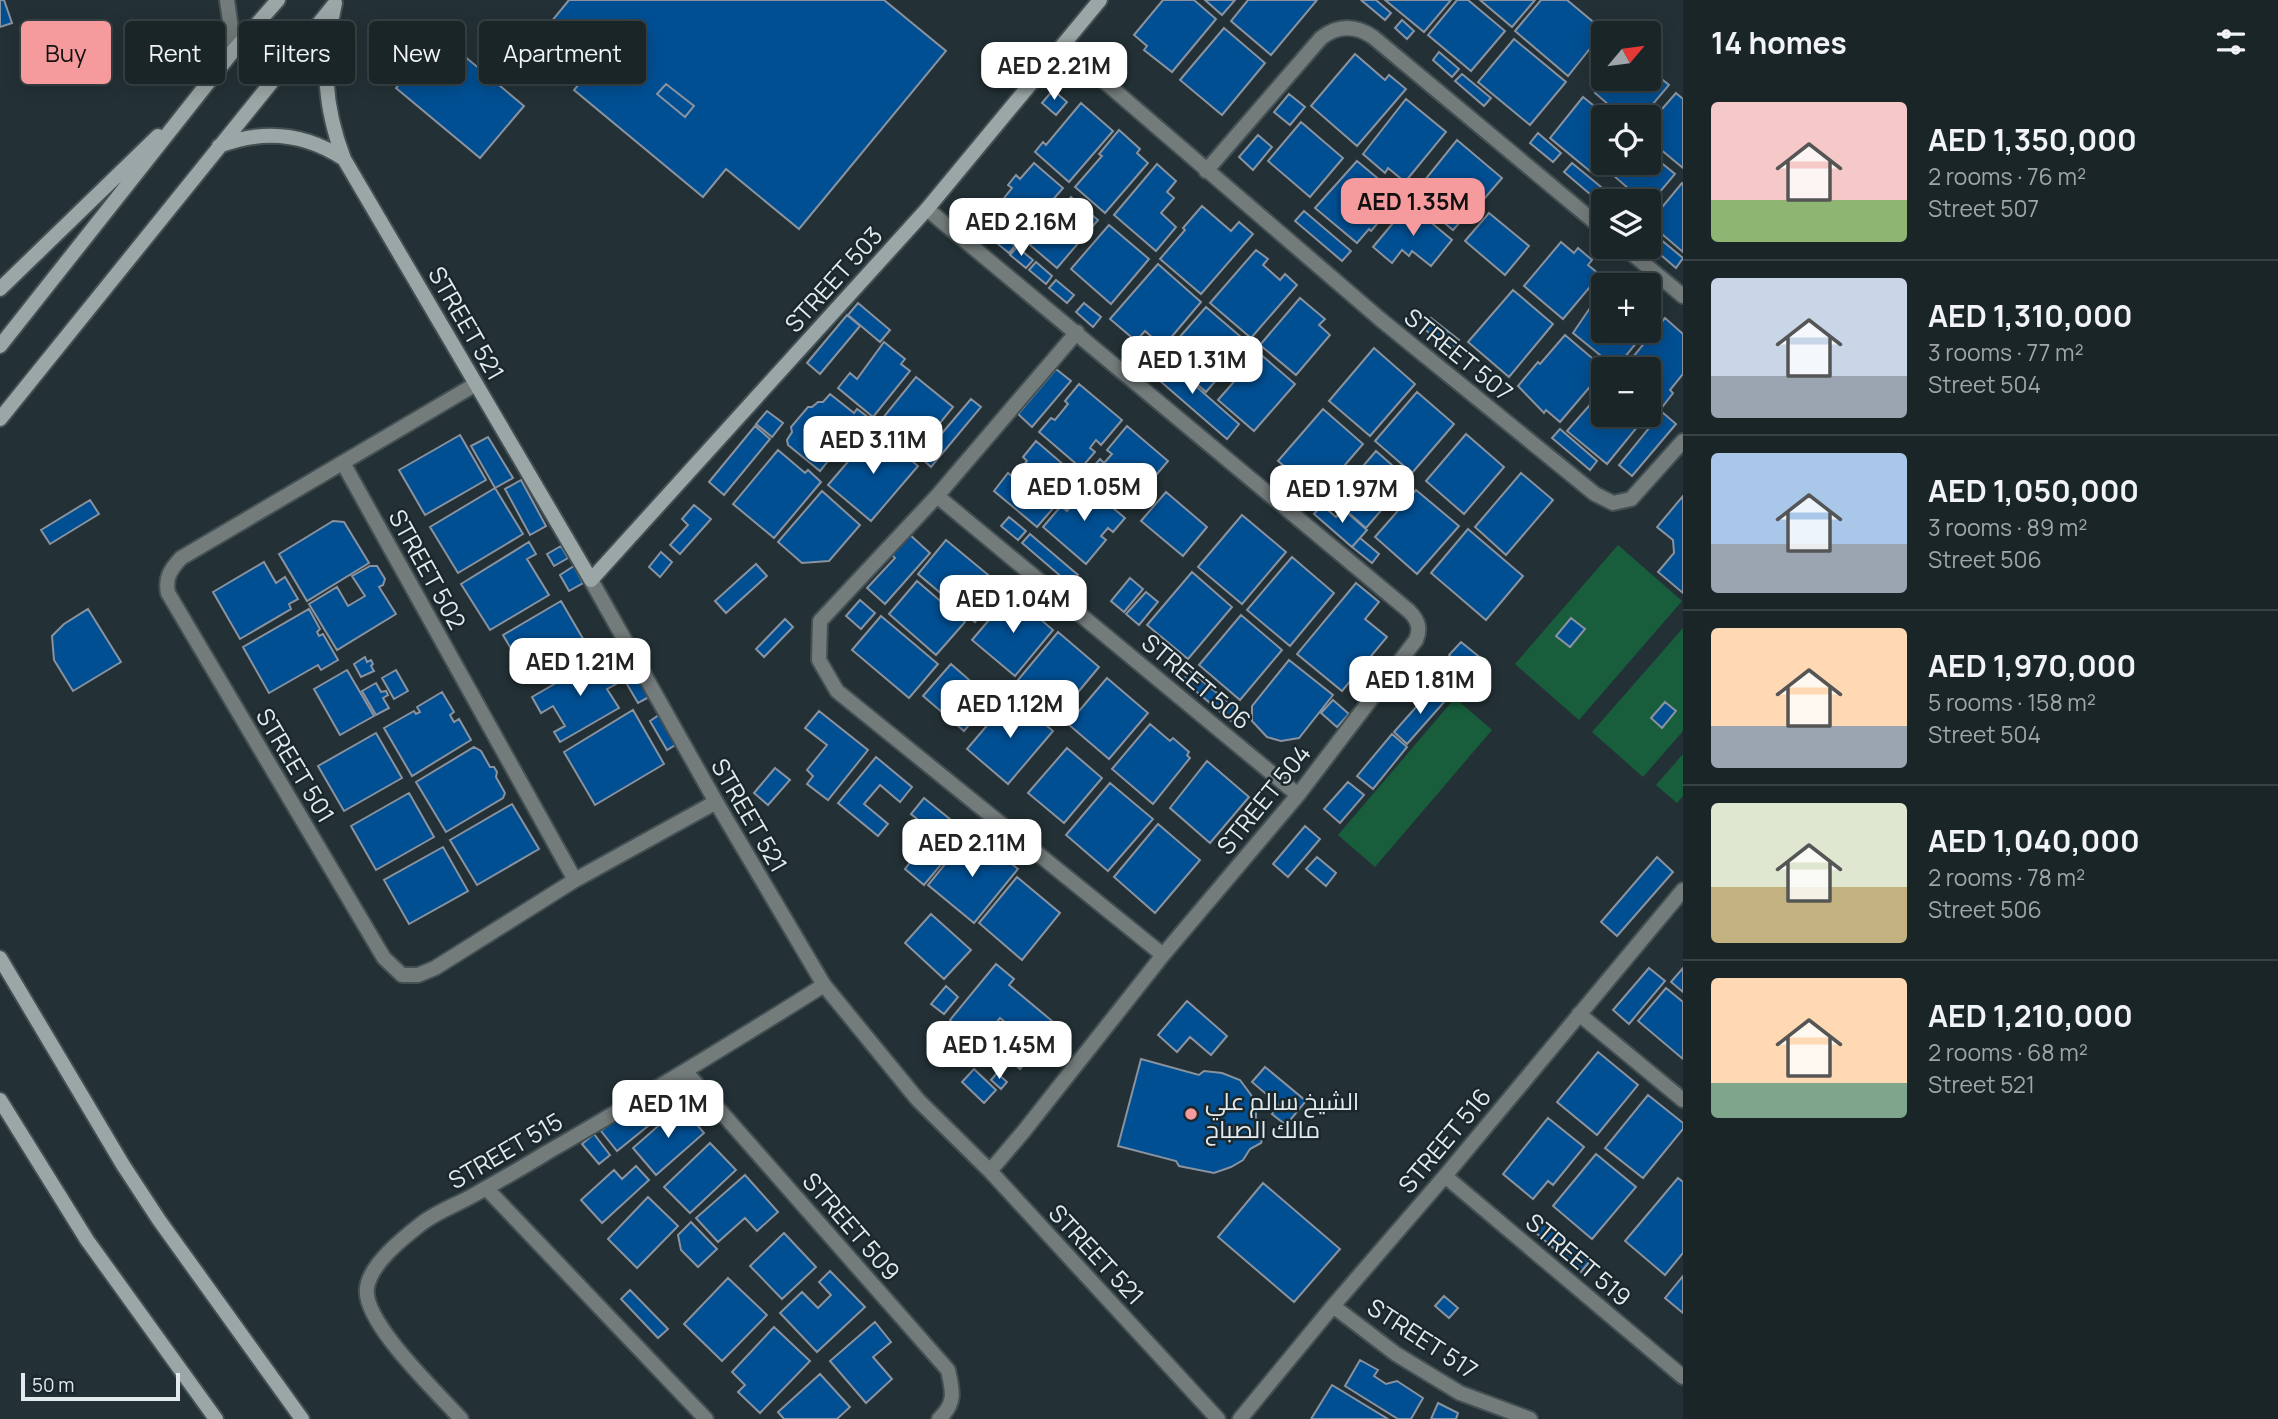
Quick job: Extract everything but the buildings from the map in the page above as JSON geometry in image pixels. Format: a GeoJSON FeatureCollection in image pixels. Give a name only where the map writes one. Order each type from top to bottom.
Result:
{"type":"FeatureCollection","features":[{"type":"Feature","properties":{"kind":"street"},"geometry":{"type":"LineString","coordinates":[[227,0],[234,50]]}},
{"type":"Feature","properties":{"kind":"street"},"geometry":{"type":"LineString","coordinates":[[0,346],[234,50],[278,0]]}},
{"type":"Feature","properties":{"kind":"street","name":"STREET 503"},"geometry":{"type":"LineString","coordinates":[[591,580],[927,209],[1100,0]]}},
{"type":"Feature","properties":{"kind":"street"},"geometry":{"type":"LineString","coordinates":[[0,419],[336,2]]}},
{"type":"Feature","properties":{"kind":"street","name":"STREET 521"},"geometry":{"type":"LineString","coordinates":[[336,2],[326,50],[326,93],[335,136],[344,159],[824,985],[918,1100],[989,1171],[1218,1419]]}},
{"type":"Feature","properties":{"kind":"street"},"geometry":{"type":"LineString","coordinates":[[1206,171],[1321,38],[1337,29],[1356,28],[1373,37],[1591,219]]}},
{"type":"Feature","properties":{"kind":"street","name":"STREET 507"},"geometry":{"type":"LineString","coordinates":[[1063,46],[1380,318],[1605,500],[1614,503],[1631,499],[1683,440]]}},
{"type":"Feature","properties":{"kind":"street"},"geometry":{"type":"LineString","coordinates":[[0,289],[188,110]]}},
{"type":"Feature","properties":{"kind":"street"},"geometry":{"type":"LineString","coordinates":[[218,146],[247,137],[280,135],[313,142],[344,159]]}},
{"type":"Feature","properties":{"kind":"street","name":"STREET 504"},"geometry":{"type":"LineString","coordinates":[[927,209],[1409,611],[1418,624],[1419,633],[1298,795],[1163,955],[1024,1131],[989,1171]]}},
{"type":"Feature","properties":{"kind":"street"},"geometry":{"type":"LineString","coordinates":[[1638,259],[1683,296]]}},
{"type":"Feature","properties":{"kind":"street"},"geometry":{"type":"LineString","coordinates":[[1077,332],[937,496],[820,621],[819,660],[837,691],[1163,955]]}},
{"type":"Feature","properties":{"kind":"street","name":"STREET 501"},"geometry":{"type":"LineString","coordinates":[[476,384],[181,558],[170,570],[166,583],[168,593],[384,958],[402,975],[418,975],[435,968],[575,880],[716,802]]}},
{"type":"Feature","properties":{"kind":"street","name":"STREET 502"},"geometry":{"type":"LineString","coordinates":[[343,463],[575,880]]}},
{"type":"Feature","properties":{"kind":"street","name":"STREET 506"},"geometry":{"type":"LineString","coordinates":[[937,496],[1298,795]]}},
{"type":"Feature","properties":{"kind":"street","name":"STREET 516"},"geometry":{"type":"LineString","coordinates":[[1240,1419],[1683,890]]}},
{"type":"Feature","properties":{"kind":"street"},"geometry":{"type":"LineString","coordinates":[[0,958],[159,1220],[302,1419]]}},
{"type":"Feature","properties":{"kind":"street","name":"STREET 515"},"geometry":{"type":"LineString","coordinates":[[461,1419],[391,1342],[367,1298],[367,1286],[387,1254],[424,1222],[686,1072],[824,985]]}},
{"type":"Feature","properties":{"kind":"street"},"geometry":{"type":"LineString","coordinates":[[1579,1014],[1683,1100]]}},
{"type":"Feature","properties":{"kind":"street","name":"STREET 509"},"geometry":{"type":"LineString","coordinates":[[686,1072],[948,1370],[953,1390],[950,1408],[939,1419]]}},
{"type":"Feature","properties":{"kind":"street"},"geometry":{"type":"LineString","coordinates":[[0,1100],[87,1240],[216,1419]]}},
{"type":"Feature","properties":{"kind":"street","name":"STREET 519"},"geometry":{"type":"LineString","coordinates":[[1445,1176],[1683,1377]]}},
{"type":"Feature","properties":{"kind":"street"},"geometry":{"type":"LineString","coordinates":[[486,1188],[706,1419]]}},
{"type":"Feature","properties":{"kind":"street","name":"STREET 517"},"geometry":{"type":"LineString","coordinates":[[1333,1306],[1396,1354],[1460,1393],[1530,1419]]}},
{"type":"Feature","properties":{"kind":"green space"},"geometry":{"type":"Polygon","coordinates":[[[1618,545],[1682,601],[1579,720],[1515,664],[1618,545]]]}},
{"type":"Feature","properties":{"kind":"green space"},"geometry":{"type":"Polygon","coordinates":[[[1683,628],[1683,731],[1643,777],[1592,732],[1683,628]]]}},
{"type":"Feature","properties":{"kind":"green space"},"geometry":{"type":"Polygon","coordinates":[[[1455,698],[1492,730],[1375,867],[1338,835],[1455,698]]]}},
{"type":"Feature","properties":{"kind":"green space"},"geometry":{"type":"Polygon","coordinates":[[[1683,754],[1683,796],[1677,803],[1656,785],[1683,754]]]}},
{"type":"Feature","properties":{"kind":"place","name":"الشيخ سالم علي مالك الصباح"},"geometry":{"type":"Point","coordinates":[1191,1114]}}]}
